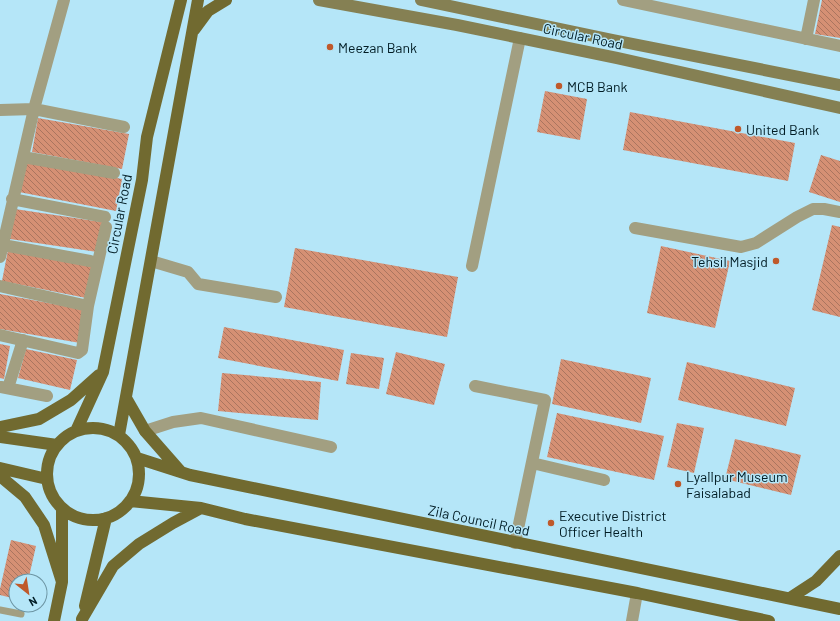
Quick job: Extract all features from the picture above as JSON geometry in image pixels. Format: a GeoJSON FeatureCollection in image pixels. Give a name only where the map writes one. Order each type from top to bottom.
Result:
{"type":"FeatureCollection","features":[{"type":"Feature","properties":{"kind":"main road","name":"Circular Road"},"geometry":{"type":"LineString","coordinates":[[76,431],[103,372],[142,180],[147,137],[181,0]]}},
{"type":"Feature","properties":{"kind":"main road"},"geometry":{"type":"LineString","coordinates":[[119,435],[198,0]]}},
{"type":"Feature","properties":{"kind":"main road"},"geometry":{"type":"LineString","coordinates":[[192,31],[208,11],[226,0]]}},
{"type":"Feature","properties":{"kind":"main road","name":"Circular Road"},"geometry":{"type":"LineString","coordinates":[[319,0],[520,38],[840,108]]}},
{"type":"Feature","properties":{"kind":"main road","name":"Circular Road"},"geometry":{"type":"LineString","coordinates":[[421,0],[840,85]]}},
{"type":"Feature","properties":{"kind":"main road"},"geometry":{"type":"LineString","coordinates":[[0,427],[39,420],[71,400],[103,372]]}},
{"type":"Feature","properties":{"kind":"main road"},"geometry":{"type":"LineString","coordinates":[[126,398],[145,431],[181,472]]}},
{"type":"Feature","properties":{"kind":"main road"},"geometry":{"type":"LineString","coordinates":[[91,428],[106,429],[119,435],[130,445],[137,458],[140,473],[137,488],[130,501],[120,512],[106,518],[90,520],[76,516],[62,508],[52,495],[47,479],[49,461],[57,445],[76,431],[91,428]]}},
{"type":"Feature","properties":{"kind":"main road"},"geometry":{"type":"LineString","coordinates":[[0,438],[57,445]]}},
{"type":"Feature","properties":{"kind":"main road","name":"Zila Council Road"},"geometry":{"type":"LineString","coordinates":[[137,458],[190,475],[515,543],[840,608]]}},
{"type":"Feature","properties":{"kind":"main road"},"geometry":{"type":"LineString","coordinates":[[0,468],[47,479]]}},
{"type":"Feature","properties":{"kind":"main road"},"geometry":{"type":"LineString","coordinates":[[0,476],[25,497],[44,525],[62,582]]}},
{"type":"Feature","properties":{"kind":"main road"},"geometry":{"type":"LineString","coordinates":[[130,501],[201,508],[244,519],[637,593],[769,621]]}},
{"type":"Feature","properties":{"kind":"main road"},"geometry":{"type":"LineString","coordinates":[[54,621],[62,582],[62,508]]}},
{"type":"Feature","properties":{"kind":"main road"},"geometry":{"type":"LineString","coordinates":[[81,620],[113,566],[140,544],[173,523],[201,508]]}},
{"type":"Feature","properties":{"kind":"main road"},"geometry":{"type":"LineString","coordinates":[[81,620],[106,518]]}},
{"type":"Feature","properties":{"kind":"main road"},"geometry":{"type":"LineString","coordinates":[[790,598],[816,581],[840,556]]}},
{"type":"Feature","properties":{"kind":"street"},"geometry":{"type":"LineString","coordinates":[[64,0],[34,109],[1,251],[90,261]]}},
{"type":"Feature","properties":{"kind":"street"},"geometry":{"type":"LineString","coordinates":[[622,0],[840,46]]}},
{"type":"Feature","properties":{"kind":"street"},"geometry":{"type":"LineString","coordinates":[[806,39],[814,0]]}},
{"type":"Feature","properties":{"kind":"street"},"geometry":{"type":"LineString","coordinates":[[472,266],[520,38]]}},
{"type":"Feature","properties":{"kind":"street"},"geometry":{"type":"LineString","coordinates":[[0,110],[34,109],[124,127]]}},
{"type":"Feature","properties":{"kind":"street"},"geometry":{"type":"LineString","coordinates":[[23,157],[114,173]]}},
{"type":"Feature","properties":{"kind":"street"},"geometry":{"type":"LineString","coordinates":[[0,335],[78,353],[82,350],[88,306],[106,222],[12,200]]}},
{"type":"Feature","properties":{"kind":"street"},"geometry":{"type":"LineString","coordinates":[[635,228],[741,247],[756,243],[797,217],[813,209],[824,209],[840,212]]}},
{"type":"Feature","properties":{"kind":"street"},"geometry":{"type":"LineString","coordinates":[[151,261],[188,272],[198,284],[276,297]]}},
{"type":"Feature","properties":{"kind":"street"},"geometry":{"type":"LineString","coordinates":[[0,286],[88,306]]}},
{"type":"Feature","properties":{"kind":"street"},"geometry":{"type":"LineString","coordinates":[[23,340],[4,388],[47,396]]}},
{"type":"Feature","properties":{"kind":"street"},"geometry":{"type":"LineString","coordinates":[[476,386],[544,400],[515,543]]}},
{"type":"Feature","properties":{"kind":"street"},"geometry":{"type":"LineString","coordinates":[[145,431],[173,422],[201,418],[331,447]]}},
{"type":"Feature","properties":{"kind":"street"},"geometry":{"type":"LineString","coordinates":[[532,463],[604,480]]}},
{"type":"Feature","properties":{"kind":"street"},"geometry":{"type":"LineString","coordinates":[[632,621],[637,593]]}},
{"type":"Feature","properties":{"kind":"lane"},"geometry":{"type":"LineString","coordinates":[[0,610],[21,614]]}},
{"type":"Feature","properties":{"kind":"building"},"geometry":{"type":"Polygon","coordinates":[[[822,0],[840,0],[840,38],[815,34],[822,0]]]}},
{"type":"Feature","properties":{"kind":"building"},"geometry":{"type":"Polygon","coordinates":[[[545,91],[587,99],[580,140],[537,132],[545,91]]]}},
{"type":"Feature","properties":{"kind":"building"},"geometry":{"type":"Polygon","coordinates":[[[630,112],[795,143],[788,181],[623,150],[630,112]]]}},
{"type":"Feature","properties":{"kind":"building"},"geometry":{"type":"Polygon","coordinates":[[[38,118],[129,134],[122,169],[32,152],[38,118]]]}},
{"type":"Feature","properties":{"kind":"building"},"geometry":{"type":"Polygon","coordinates":[[[821,155],[840,161],[840,202],[809,192],[821,155]]]}},
{"type":"Feature","properties":{"kind":"building"},"geometry":{"type":"Polygon","coordinates":[[[25,160],[122,179],[116,211],[19,192],[25,160]]]}},
{"type":"Feature","properties":{"kind":"building"},"geometry":{"type":"Polygon","coordinates":[[[15,209],[108,223],[104,253],[10,239],[15,209]]]}},
{"type":"Feature","properties":{"kind":"building"},"geometry":{"type":"Polygon","coordinates":[[[832,225],[840,227],[840,317],[812,310],[832,225]]]}},
{"type":"Feature","properties":{"kind":"building"},"geometry":{"type":"Polygon","coordinates":[[[661,246],[730,261],[715,328],[647,313],[661,246]]]}},
{"type":"Feature","properties":{"kind":"building"},"geometry":{"type":"Polygon","coordinates":[[[295,248],[458,277],[447,337],[284,307],[295,248]]]}},
{"type":"Feature","properties":{"kind":"building"},"geometry":{"type":"Polygon","coordinates":[[[8,250],[98,268],[91,299],[2,281],[8,250]]]}},
{"type":"Feature","properties":{"kind":"building"},"geometry":{"type":"Polygon","coordinates":[[[0,294],[86,310],[80,343],[0,329],[0,294]]]}},
{"type":"Feature","properties":{"kind":"building"},"geometry":{"type":"Polygon","coordinates":[[[224,327],[344,350],[338,381],[218,358],[224,327]]]}},
{"type":"Feature","properties":{"kind":"building"},"geometry":{"type":"Polygon","coordinates":[[[0,344],[10,346],[4,379],[0,378],[0,344]]]}},
{"type":"Feature","properties":{"kind":"building"},"geometry":{"type":"Polygon","coordinates":[[[26,349],[77,360],[70,390],[18,378],[26,349]]]}},
{"type":"Feature","properties":{"kind":"building"},"geometry":{"type":"Polygon","coordinates":[[[396,352],[445,364],[434,405],[386,394],[396,352]]]}},
{"type":"Feature","properties":{"kind":"building"},"geometry":{"type":"Polygon","coordinates":[[[351,353],[384,358],[379,389],[346,384],[351,353]]]}},
{"type":"Feature","properties":{"kind":"building"},"geometry":{"type":"Polygon","coordinates":[[[561,359],[651,378],[641,423],[552,404],[561,359]]]}},
{"type":"Feature","properties":{"kind":"building"},"geometry":{"type":"Polygon","coordinates":[[[687,362],[795,388],[786,426],[678,400],[687,362]]]}},
{"type":"Feature","properties":{"kind":"building"},"geometry":{"type":"Polygon","coordinates":[[[222,373],[321,382],[318,420],[218,411],[222,373]]]}},
{"type":"Feature","properties":{"kind":"building"},"geometry":{"type":"Polygon","coordinates":[[[557,413],[664,436],[654,480],[547,457],[557,413]]]}},
{"type":"Feature","properties":{"kind":"building"},"geometry":{"type":"Polygon","coordinates":[[[677,423],[704,428],[694,473],[667,467],[677,423]]]}},
{"type":"Feature","properties":{"kind":"building"},"geometry":{"type":"Polygon","coordinates":[[[735,439],[801,455],[791,495],[725,479],[735,439]]]}},
{"type":"Feature","properties":{"kind":"building"},"geometry":{"type":"Polygon","coordinates":[[[11,540],[36,546],[30,573],[8,573],[8,597],[0,595],[11,540]]]}},
{"type":"Feature","properties":{"kind":"place","name":"Meezan Bank"},"geometry":{"type":"Point","coordinates":[330,47]}},
{"type":"Feature","properties":{"kind":"place","name":"MCB Bank"},"geometry":{"type":"Point","coordinates":[559,86]}},
{"type":"Feature","properties":{"kind":"place","name":"United Bank"},"geometry":{"type":"Point","coordinates":[738,129]}},
{"type":"Feature","properties":{"kind":"place","name":"Tehsil Masjid"},"geometry":{"type":"Point","coordinates":[776,261]}},
{"type":"Feature","properties":{"kind":"place","name":"Lyallpur Museum Faisalabad"},"geometry":{"type":"Point","coordinates":[678,484]}},
{"type":"Feature","properties":{"kind":"place","name":"Executive District Officer Health"},"geometry":{"type":"Point","coordinates":[551,523]}}]}
